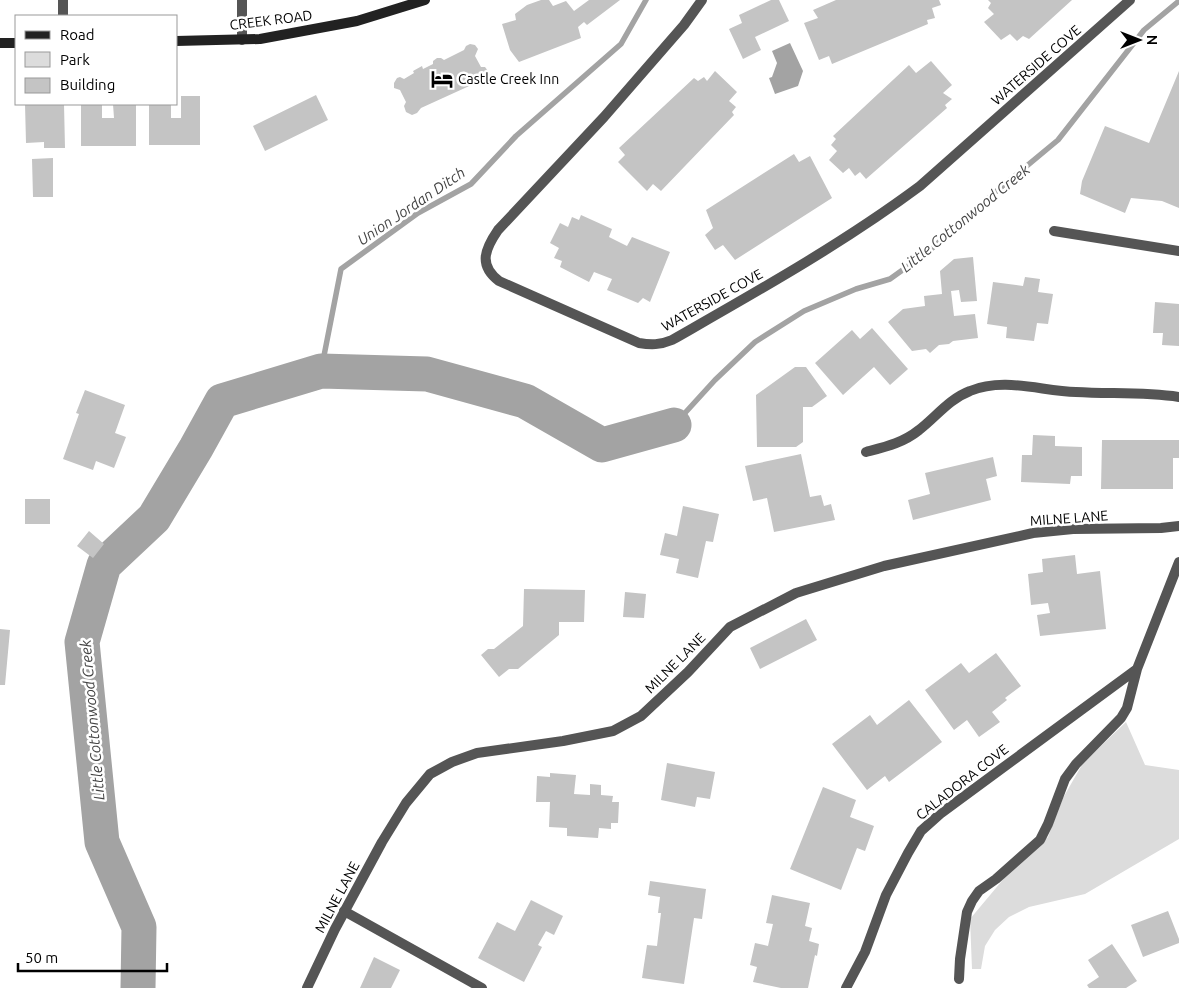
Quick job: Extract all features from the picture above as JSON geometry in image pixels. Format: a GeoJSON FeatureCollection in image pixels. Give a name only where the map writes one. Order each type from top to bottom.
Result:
{"type":"FeatureCollection","features":[{"type":"Feature","properties":{"kind":"street"},"geometry":{"type":"LineString","coordinates":[[63,0],[63,15]]}},
{"type":"Feature","properties":{"kind":"street"},"geometry":{"type":"LineString","coordinates":[[242,0],[242,40]]}},
{"type":"Feature","properties":{"kind":"street","name":"CREEK ROAD"},"geometry":{"type":"LineString","coordinates":[[178,41],[260,39],[357,21],[425,0]]}},
{"type":"Feature","properties":{"kind":"street","name":"WATERSIDE COVE"},"geometry":{"type":"LineString","coordinates":[[702,0],[684,25],[610,110],[498,230],[486,252],[488,270],[498,281],[639,343],[663,344],[672,340],[766,286],[896,204],[920,186],[1130,0]]}},
{"type":"Feature","properties":{"kind":"street"},"geometry":{"type":"LineString","coordinates":[[0,43],[15,43]]}},
{"type":"Feature","properties":{"kind":"street"},"geometry":{"type":"LineString","coordinates":[[1054,231],[1179,251]]}},
{"type":"Feature","properties":{"kind":"street"},"geometry":{"type":"LineString","coordinates":[[866,452],[896,444],[918,430],[949,403],[969,391],[990,385],[1009,385],[1075,392],[1154,393],[1179,397]]}},
{"type":"Feature","properties":{"kind":"street","name":"MILNE LANE"},"geometry":{"type":"LineString","coordinates":[[307,988],[344,911],[406,803],[430,774],[452,762],[477,753],[563,741],[613,731],[641,716],[688,672],[730,627],[796,594],[884,566],[1034,533],[1073,529],[1179,526]]}},
{"type":"Feature","properties":{"kind":"street"},"geometry":{"type":"LineString","coordinates":[[959,979],[967,912],[972,901],[979,891],[996,879],[1040,840],[1065,780],[1076,764],[1121,718],[1127,708],[1137,670],[1179,562]]}},
{"type":"Feature","properties":{"kind":"street","name":"CALADORA COVE"},"geometry":{"type":"LineString","coordinates":[[846,988],[865,952],[886,895],[921,831],[940,814],[1137,670]]}},
{"type":"Feature","properties":{"kind":"street"},"geometry":{"type":"LineString","coordinates":[[344,911],[482,988]]}},
{"type":"Feature","properties":{"kind":"green space"},"geometry":{"type":"Polygon","coordinates":[[[1126,722],[1145,765],[1179,770],[1179,839],[1085,894],[1029,907],[1009,917],[995,930],[985,946],[981,969],[972,969],[970,919],[1006,876],[1048,837],[1063,798],[1083,763],[1126,722]]]}},
{"type":"Feature","properties":{"kind":"shaded area"},"geometry":{"type":"Polygon","coordinates":[[[790,43],[803,71],[798,86],[775,94],[769,78],[772,77],[777,63],[772,51],[790,43]]]}},
{"type":"Feature","properties":{"kind":"building"},"geometry":{"type":"Polygon","coordinates":[[[541,0],[549,0],[553,6],[566,1],[574,11],[589,0],[620,0],[587,25],[584,22],[578,27],[581,38],[519,62],[510,50],[502,24],[516,20],[515,14],[527,5],[541,0]]]}},
{"type":"Feature","properties":{"kind":"building"},"geometry":{"type":"Polygon","coordinates":[[[771,0],[779,0],[789,21],[755,37],[761,50],[743,59],[729,29],[742,23],[739,15],[771,0]]]}},
{"type":"Feature","properties":{"kind":"building"},"geometry":{"type":"Polygon","coordinates":[[[836,0],[939,0],[941,5],[932,8],[935,18],[927,20],[928,24],[832,64],[829,56],[819,60],[804,23],[818,18],[813,10],[836,0]]]}},
{"type":"Feature","properties":{"kind":"building"},"geometry":{"type":"Polygon","coordinates":[[[988,0],[1072,0],[1029,39],[1023,36],[1017,41],[1010,34],[1001,40],[984,22],[994,14],[988,8],[991,3],[988,0]]]}},
{"type":"Feature","properties":{"kind":"building","name":"Castle Creek Inn"},"geometry":{"type":"Polygon","coordinates":[[[470,44],[475,45],[478,49],[475,56],[481,67],[485,67],[488,71],[489,77],[421,108],[417,113],[412,115],[406,112],[404,106],[406,102],[400,90],[394,88],[397,78],[404,79],[422,66],[423,69],[433,64],[433,61],[437,58],[444,60],[464,50],[470,44]]]}},
{"type":"Feature","properties":{"kind":"building"},"geometry":{"type":"Polygon","coordinates":[[[931,61],[952,85],[943,93],[952,99],[945,105],[947,108],[866,179],[860,172],[855,176],[849,168],[843,173],[829,160],[837,151],[831,145],[836,139],[833,136],[909,65],[916,73],[931,61]]]}},
{"type":"Feature","properties":{"kind":"building"},"geometry":{"type":"Polygon","coordinates":[[[715,71],[737,92],[729,101],[736,107],[732,112],[734,115],[661,191],[653,184],[647,191],[618,162],[625,155],[619,148],[694,78],[698,81],[704,77],[707,81],[715,71]]]}},
{"type":"Feature","properties":{"kind":"building"},"geometry":{"type":"Polygon","coordinates":[[[1179,71],[1179,208],[1162,201],[1131,198],[1125,213],[1080,194],[1082,181],[1105,126],[1149,143],[1179,71]]]}},
{"type":"Feature","properties":{"kind":"building"},"geometry":{"type":"Polygon","coordinates":[[[316,95],[328,120],[265,151],[253,126],[316,95]]]}},
{"type":"Feature","properties":{"kind":"building"},"geometry":{"type":"Polygon","coordinates":[[[181,96],[200,96],[200,145],[149,145],[149,105],[171,105],[171,118],[181,118],[181,96]]]}},
{"type":"Feature","properties":{"kind":"building"},"geometry":{"type":"Polygon","coordinates":[[[25,105],[64,105],[65,148],[44,148],[44,142],[26,143],[25,105]]]}},
{"type":"Feature","properties":{"kind":"building"},"geometry":{"type":"Polygon","coordinates":[[[81,105],[102,105],[102,118],[114,118],[113,105],[136,105],[136,146],[81,146],[81,105]]]}},
{"type":"Feature","properties":{"kind":"building"},"geometry":{"type":"Polygon","coordinates":[[[794,154],[799,162],[810,156],[832,198],[735,260],[723,245],[715,250],[705,235],[713,228],[706,210],[794,154]]]}},
{"type":"Feature","properties":{"kind":"building"},"geometry":{"type":"Polygon","coordinates":[[[53,158],[53,197],[33,197],[32,159],[53,158]]]}},
{"type":"Feature","properties":{"kind":"building"},"geometry":{"type":"Polygon","coordinates":[[[581,215],[612,229],[609,237],[627,246],[632,237],[670,252],[650,302],[643,298],[638,303],[607,290],[612,279],[594,272],[589,282],[560,267],[562,261],[554,258],[559,248],[550,243],[560,223],[568,227],[572,217],[579,220],[581,215]]]}},
{"type":"Feature","properties":{"kind":"building"},"geometry":{"type":"Polygon","coordinates":[[[973,257],[977,301],[961,302],[959,290],[951,291],[954,316],[975,314],[978,338],[939,345],[930,353],[926,349],[912,351],[888,322],[903,309],[925,306],[924,296],[942,294],[940,271],[954,259],[973,257]]]}},
{"type":"Feature","properties":{"kind":"building"},"geometry":{"type":"Polygon","coordinates":[[[1025,277],[1040,279],[1038,292],[1053,294],[1048,324],[1037,323],[1034,341],[1006,338],[1007,327],[987,324],[993,282],[1023,286],[1025,277]]]}},
{"type":"Feature","properties":{"kind":"building"},"geometry":{"type":"Polygon","coordinates":[[[1155,302],[1179,304],[1179,346],[1162,345],[1163,333],[1153,333],[1155,302]]]}},
{"type":"Feature","properties":{"kind":"building"},"geometry":{"type":"Polygon","coordinates":[[[872,328],[908,369],[890,385],[874,367],[843,395],[815,363],[852,330],[860,339],[872,328]]]}},
{"type":"Feature","properties":{"kind":"building"},"geometry":{"type":"Polygon","coordinates":[[[795,367],[806,367],[827,396],[812,407],[803,407],[803,442],[796,447],[757,447],[756,395],[795,367]]]}},
{"type":"Feature","properties":{"kind":"building"},"geometry":{"type":"Polygon","coordinates":[[[85,390],[125,405],[115,433],[126,437],[114,468],[96,461],[93,470],[63,459],[79,414],[76,413],[85,390]]]}},
{"type":"Feature","properties":{"kind":"building"},"geometry":{"type":"Polygon","coordinates":[[[1033,435],[1055,436],[1055,446],[1082,447],[1082,476],[1071,476],[1070,484],[1021,482],[1022,455],[1032,455],[1033,435]]]}},
{"type":"Feature","properties":{"kind":"building"},"geometry":{"type":"Polygon","coordinates":[[[1102,440],[1179,440],[1179,458],[1173,458],[1173,489],[1101,489],[1102,440]]]}},
{"type":"Feature","properties":{"kind":"building"},"geometry":{"type":"Polygon","coordinates":[[[801,454],[810,497],[821,495],[824,506],[831,504],[835,520],[774,532],[767,498],[753,501],[745,466],[801,454]]]}},
{"type":"Feature","properties":{"kind":"building"},"geometry":{"type":"Polygon","coordinates":[[[993,457],[997,476],[986,479],[991,500],[913,520],[908,500],[930,494],[925,473],[993,457]]]}},
{"type":"Feature","properties":{"kind":"building"},"geometry":{"type":"Polygon","coordinates":[[[25,499],[50,499],[50,524],[25,524],[25,499]]]}},
{"type":"Feature","properties":{"kind":"building"},"geometry":{"type":"Polygon","coordinates":[[[683,506],[719,514],[713,542],[706,541],[698,578],[676,573],[679,559],[660,555],[665,533],[677,536],[683,506]]]}},
{"type":"Feature","properties":{"kind":"building"},"geometry":{"type":"Polygon","coordinates":[[[89,531],[104,544],[93,558],[77,546],[89,531]]]}},
{"type":"Feature","properties":{"kind":"building"},"geometry":{"type":"Polygon","coordinates":[[[1075,555],[1077,574],[1100,571],[1106,629],[1040,636],[1037,615],[1050,613],[1048,603],[1031,605],[1028,574],[1043,572],[1042,559],[1075,555]]]}},
{"type":"Feature","properties":{"kind":"building"},"geometry":{"type":"Polygon","coordinates":[[[524,589],[585,590],[584,622],[559,622],[559,635],[518,669],[509,669],[499,677],[481,655],[488,649],[494,649],[523,626],[524,589]]]}},
{"type":"Feature","properties":{"kind":"building"},"geometry":{"type":"Polygon","coordinates":[[[625,592],[646,594],[644,618],[623,617],[625,592]]]}},
{"type":"Feature","properties":{"kind":"building"},"geometry":{"type":"Polygon","coordinates":[[[806,619],[817,640],[760,669],[750,648],[806,619]]]}},
{"type":"Feature","properties":{"kind":"building"},"geometry":{"type":"Polygon","coordinates":[[[0,629],[10,630],[5,685],[0,685],[0,629]]]}},
{"type":"Feature","properties":{"kind":"building"},"geometry":{"type":"Polygon","coordinates":[[[996,653],[1021,686],[1005,698],[1007,700],[992,712],[1000,722],[979,737],[967,720],[954,730],[925,690],[961,663],[969,673],[996,653]]]}},
{"type":"Feature","properties":{"kind":"building"},"geometry":{"type":"Polygon","coordinates":[[[909,700],[942,742],[889,782],[885,776],[867,790],[832,744],[870,715],[877,725],[909,700]]]}},
{"type":"Feature","properties":{"kind":"building"},"geometry":{"type":"Polygon","coordinates":[[[667,763],[715,772],[710,799],[697,797],[695,807],[661,800],[667,763]]]}},
{"type":"Feature","properties":{"kind":"building"},"geometry":{"type":"Polygon","coordinates":[[[550,773],[576,775],[574,794],[590,795],[590,784],[601,785],[601,795],[613,796],[612,802],[619,802],[618,823],[611,823],[611,829],[599,828],[598,838],[567,836],[567,828],[549,827],[550,802],[536,802],[537,776],[550,777],[550,773]]]}},
{"type":"Feature","properties":{"kind":"building"},"geometry":{"type":"Polygon","coordinates":[[[823,787],[856,800],[850,817],[874,826],[865,851],[857,848],[841,890],[790,869],[823,787]]]}},
{"type":"Feature","properties":{"kind":"building"},"geometry":{"type":"Polygon","coordinates":[[[650,881],[706,889],[702,919],[694,918],[684,984],[642,978],[647,945],[657,946],[661,913],[658,913],[660,897],[648,895],[650,881]]]}},
{"type":"Feature","properties":{"kind":"building"},"geometry":{"type":"Polygon","coordinates":[[[772,895],[810,903],[805,926],[812,928],[809,941],[819,944],[808,988],[781,988],[753,982],[757,967],[750,965],[755,943],[768,946],[773,924],[766,923],[772,895]]]}},
{"type":"Feature","properties":{"kind":"building"},"geometry":{"type":"Polygon","coordinates":[[[531,900],[563,916],[554,935],[546,931],[538,945],[542,947],[524,982],[478,958],[497,922],[515,931],[531,900]]]}},
{"type":"Feature","properties":{"kind":"building"},"geometry":{"type":"Polygon","coordinates":[[[1168,911],[1179,943],[1143,957],[1131,925],[1168,911]]]}},
{"type":"Feature","properties":{"kind":"building"},"geometry":{"type":"Polygon","coordinates":[[[1112,944],[1137,981],[1126,988],[1089,988],[1087,985],[1099,977],[1088,960],[1112,944]]]}},
{"type":"Feature","properties":{"kind":"building"},"geometry":{"type":"Polygon","coordinates":[[[374,957],[400,970],[391,988],[360,988],[374,957]]]}},
{"type":"Feature","properties":{"kind":"waterway","name":"Union Jordan Ditch"},"geometry":{"type":"LineString","coordinates":[[321,371],[341,269],[418,213],[471,184],[516,136],[621,44],[646,0]]}},
{"type":"Feature","properties":{"kind":"waterway","name":"Little Cottonwood Creek"},"geometry":{"type":"LineString","coordinates":[[674,425],[715,380],[755,342],[804,311],[856,289],[890,279],[929,251],[1058,140],[1144,30],[1179,1]]}},
{"type":"Feature","properties":{"kind":"waterway","name":"Little Cottonwood Creek"},"geometry":{"type":"LineString","coordinates":[[138,988],[139,927],[102,842],[82,642],[104,565],[154,518],[222,401],[321,371],[427,374],[525,401],[602,445],[674,425]]}},
{"type":"Feature","properties":{"kind":"place","name":"Castle Creek Inn"},"geometry":{"type":"Point","coordinates":[442,79]}}]}
